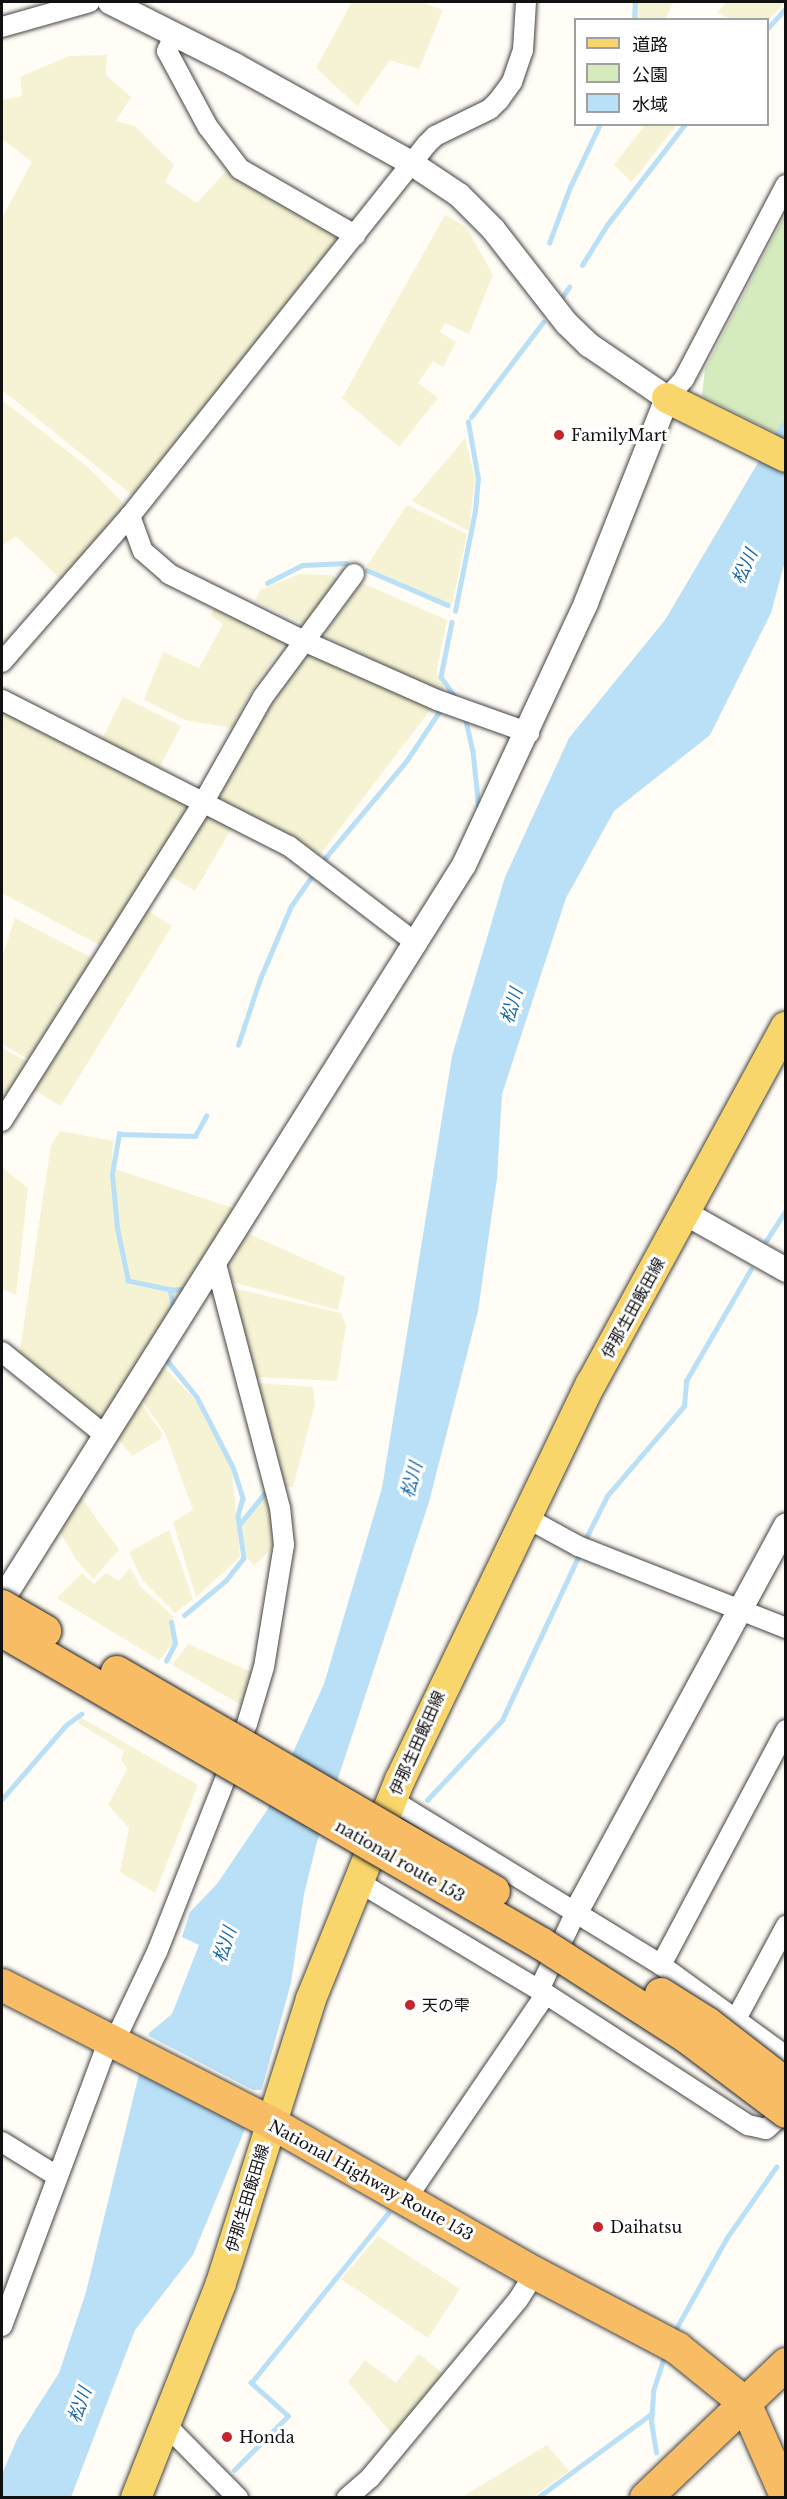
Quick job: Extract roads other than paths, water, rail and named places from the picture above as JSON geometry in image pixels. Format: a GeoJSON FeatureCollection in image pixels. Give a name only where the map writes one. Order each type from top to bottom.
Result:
{"type":"FeatureCollection","features":[{"type":"Feature","properties":{"kind":"highway","name":"national route 153"},"geometry":{"type":"LineString","coordinates":[[2,1606],[560,1931],[707,2023],[786,2084]]}},
{"type":"Feature","properties":{"kind":"highway","name":"national route 153"},"geometry":{"type":"LineString","coordinates":[[2,1631],[542,1944],[684,2035],[786,2111]]}},
{"type":"Feature","properties":{"kind":"highway","name":"National Highway Route 153"},"geometry":{"type":"LineString","coordinates":[[2,1985],[262,2119],[535,2273],[668,2343],[708,2372],[737,2403]]}},
{"type":"Feature","properties":{"kind":"highway"},"geometry":{"type":"LineString","coordinates":[[646,2498],[737,2403],[786,2364]]}},
{"type":"Feature","properties":{"kind":"highway"},"geometry":{"type":"LineString","coordinates":[[737,2403],[786,2496]]}},
{"type":"Feature","properties":{"kind":"highway"},"geometry":{"type":"LineString","coordinates":[[737,2403],[771,2498]]}},
{"type":"Feature","properties":{"kind":"main road"},"geometry":{"type":"LineString","coordinates":[[667,398],[786,457]]}},
{"type":"Feature","properties":{"kind":"main road","name":"伊那生田飯田線"},"geometry":{"type":"LineString","coordinates":[[136,2498],[221,2283],[262,2119],[357,1881],[392,1800],[525,1517],[591,1384],[786,1027]]}},
{"type":"Feature","properties":{"kind":"street"},"geometry":{"type":"LineString","coordinates":[[2,27],[90,2]]}},
{"type":"Feature","properties":{"kind":"street"},"geometry":{"type":"LineString","coordinates":[[110,2],[139,8],[175,34],[411,163],[459,195],[493,229],[567,324],[589,345],[667,398]]}},
{"type":"Feature","properties":{"kind":"street"},"geometry":{"type":"LineString","coordinates":[[2,662],[130,516],[411,163],[435,136],[490,109],[512,82],[524,50],[526,2]]}},
{"type":"Feature","properties":{"kind":"street"},"geometry":{"type":"LineString","coordinates":[[175,34],[167,51],[208,127],[240,169],[355,235]]}},
{"type":"Feature","properties":{"kind":"street"},"geometry":{"type":"LineString","coordinates":[[2,1600],[417,944],[464,865],[529,733],[586,603],[667,398],[684,379],[786,185]]}},
{"type":"Feature","properties":{"kind":"street"},"geometry":{"type":"LineString","coordinates":[[130,516],[143,551],[169,574],[306,642],[476,717],[529,733]]}},
{"type":"Feature","properties":{"kind":"street"},"geometry":{"type":"LineString","coordinates":[[2,1121],[202,804],[263,697],[306,642],[354,574]]}},
{"type":"Feature","properties":{"kind":"street"},"geometry":{"type":"LineString","coordinates":[[2,700],[202,804],[289,846],[417,944]]}},
{"type":"Feature","properties":{"kind":"street"},"geometry":{"type":"LineString","coordinates":[[686,1213],[786,1270]]}},
{"type":"Feature","properties":{"kind":"street"},"geometry":{"type":"LineString","coordinates":[[2,2326],[57,2176],[118,2034],[158,1952],[247,1724],[264,1667],[284,1545],[280,1508],[216,1263]]}},
{"type":"Feature","properties":{"kind":"street"},"geometry":{"type":"LineString","coordinates":[[2,1352],[105,1435]]}},
{"type":"Feature","properties":{"kind":"street"},"geometry":{"type":"LineString","coordinates":[[525,1517],[583,1547],[786,1628]]}},
{"type":"Feature","properties":{"kind":"street"},"geometry":{"type":"LineString","coordinates":[[406,2199],[542,1992],[575,1914],[786,1526]]}},
{"type":"Feature","properties":{"kind":"street"},"geometry":{"type":"LineString","coordinates":[[661,1965],[786,1730]]}},
{"type":"Feature","properties":{"kind":"street"},"geometry":{"type":"LineString","coordinates":[[392,1800],[661,1965],[786,2056]]}},
{"type":"Feature","properties":{"kind":"street"},"geometry":{"type":"LineString","coordinates":[[357,1881],[542,1992],[748,2125],[766,2129],[786,2111]]}},
{"type":"Feature","properties":{"kind":"street"},"geometry":{"type":"LineString","coordinates":[[736,2019],[786,1926]]}},
{"type":"Feature","properties":{"kind":"street"},"geometry":{"type":"LineString","coordinates":[[2,2142],[57,2176]]}},
{"type":"Feature","properties":{"kind":"street"},"geometry":{"type":"LineString","coordinates":[[347,2498],[370,2478],[518,2300],[535,2273]]}},
{"type":"Feature","properties":{"kind":"street"},"geometry":{"type":"LineString","coordinates":[[166,2425],[238,2498]]}},
{"type":"Feature","properties":{"kind":"water","name":"松川"},"geometry":{"type":"Polygon","coordinates":[[[785,417],[785,561],[771,613],[710,735],[614,811],[566,898],[502,1094],[497,1178],[478,1311],[429,1502],[317,1842],[304,1894],[291,1983],[262,2088],[193,2255],[135,2330],[71,2497],[2,2497],[2,2474],[18,2437],[59,2373],[86,2292],[149,2033],[172,2014],[199,1945],[182,1937],[190,1912],[217,1884],[267,1810],[324,1684],[382,1488],[452,1056],[505,877],[569,738],[665,620],[785,417]]]}},
{"type":"Feature","properties":{"kind":"waterway"},"geometry":{"type":"LineString","coordinates":[[634,18],[635,2]]}},
{"type":"Feature","properties":{"kind":"waterway"},"geometry":{"type":"LineString","coordinates":[[769,27],[786,8]]}},
{"type":"Feature","properties":{"kind":"waterway"},"geometry":{"type":"LineString","coordinates":[[549,243],[570,187],[599,126]]}},
{"type":"Feature","properties":{"kind":"waterway"},"geometry":{"type":"LineString","coordinates":[[582,265],[607,225],[683,126]]}},
{"type":"Feature","properties":{"kind":"waterway"},"geometry":{"type":"LineString","coordinates":[[563,296],[569,287]]}},
{"type":"Feature","properties":{"kind":"waterway"},"geometry":{"type":"LineString","coordinates":[[471,417],[543,322]]}},
{"type":"Feature","properties":{"kind":"waterway"},"geometry":{"type":"LineString","coordinates":[[455,611],[475,511],[478,479],[468,422]]}},
{"type":"Feature","properties":{"kind":"waterway"},"geometry":{"type":"LineString","coordinates":[[267,583],[302,565],[346,563]]}},
{"type":"Feature","properties":{"kind":"waterway"},"geometry":{"type":"LineString","coordinates":[[367,570],[448,605]]}},
{"type":"Feature","properties":{"kind":"waterway"},"geometry":{"type":"LineString","coordinates":[[452,622],[441,677],[454,695]]}},
{"type":"Feature","properties":{"kind":"waterway"},"geometry":{"type":"LineString","coordinates":[[321,863],[407,760],[441,709]]}},
{"type":"Feature","properties":{"kind":"waterway"},"geometry":{"type":"LineString","coordinates":[[466,721],[473,751],[479,809]]}},
{"type":"Feature","properties":{"kind":"waterway"},"geometry":{"type":"LineString","coordinates":[[238,1045],[260,979],[291,906],[313,875]]}},
{"type":"Feature","properties":{"kind":"waterway"},"geometry":{"type":"LineString","coordinates":[[187,1289],[171,1290],[128,1281],[117,1228],[112,1174],[119,1134],[195,1136],[206,1116]]}},
{"type":"Feature","properties":{"kind":"waterway"},"geometry":{"type":"LineString","coordinates":[[766,1241],[786,1210]]}},
{"type":"Feature","properties":{"kind":"waterway"},"geometry":{"type":"LineString","coordinates":[[584,1542],[607,1496],[684,1406],[686,1381],[751,1269]]}},
{"type":"Feature","properties":{"kind":"waterway"},"geometry":{"type":"LineString","coordinates":[[170,1290],[174,1307]]}},
{"type":"Feature","properties":{"kind":"waterway"},"geometry":{"type":"LineString","coordinates":[[166,1359],[197,1397],[233,1467],[243,1498],[238,1516],[244,1558],[227,1580],[185,1615]]}},
{"type":"Feature","properties":{"kind":"waterway"},"geometry":{"type":"LineString","coordinates":[[239,1525],[264,1494]]}},
{"type":"Feature","properties":{"kind":"waterway"},"geometry":{"type":"LineString","coordinates":[[427,1800],[502,1720],[580,1553]]}},
{"type":"Feature","properties":{"kind":"waterway"},"geometry":{"type":"LineString","coordinates":[[166,1661],[175,1643],[171,1622]]}},
{"type":"Feature","properties":{"kind":"waterway"},"geometry":{"type":"LineString","coordinates":[[2,1799],[66,1725],[81,1714]]}},
{"type":"Feature","properties":{"kind":"waterway"},"geometry":{"type":"LineString","coordinates":[[673,2334],[726,2239],[776,2167]]}},
{"type":"Feature","properties":{"kind":"waterway"},"geometry":{"type":"LineString","coordinates":[[234,2470],[288,2416],[251,2383],[388,2213]]}},
{"type":"Feature","properties":{"kind":"waterway"},"geometry":{"type":"LineString","coordinates":[[656,2453],[651,2423],[653,2391],[665,2353]]}},
{"type":"Feature","properties":{"kind":"waterway"},"geometry":{"type":"LineString","coordinates":[[537,2498],[651,2414]]}},
{"type":"Feature","properties":{"kind":"waterway"},"geometry":{"type":"LineString","coordinates":[[215,2498],[221,2491]]}},
{"type":"Feature","properties":{"kind":"place","name":"FamilyMart"},"geometry":{"type":"Point","coordinates":[559,435]}},
{"type":"Feature","properties":{"kind":"place","name":"天の雫"},"geometry":{"type":"Point","coordinates":[410,2005]}},
{"type":"Feature","properties":{"kind":"place","name":"Daihatsu"},"geometry":{"type":"Point","coordinates":[598,2227]}},
{"type":"Feature","properties":{"kind":"place","name":"Honda"},"geometry":{"type":"Point","coordinates":[227,2437]}}]}
